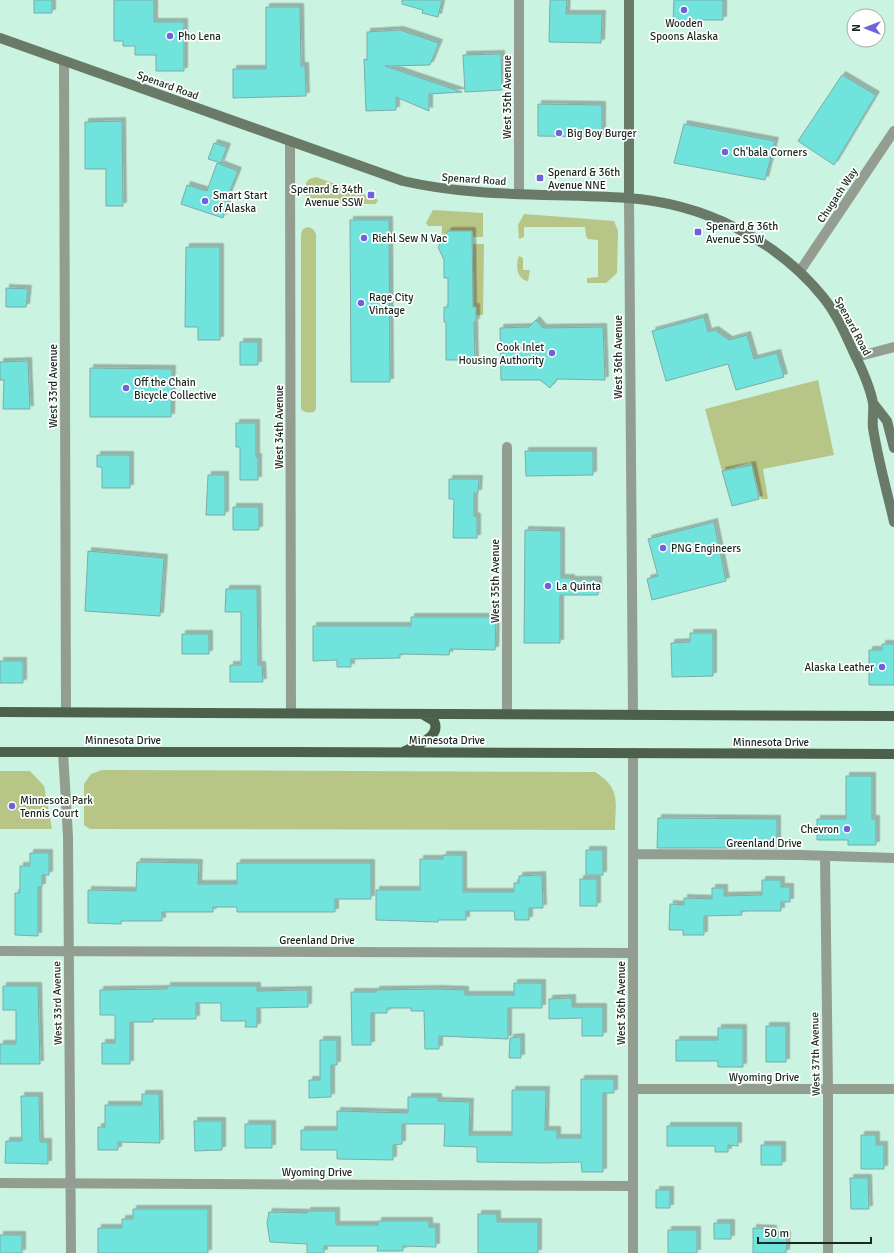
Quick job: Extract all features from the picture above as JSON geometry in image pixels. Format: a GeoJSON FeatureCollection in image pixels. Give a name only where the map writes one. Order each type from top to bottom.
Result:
{"type":"FeatureCollection","features":[{"type":"Feature","properties":{"kind":"main road","name":"West 36th Avenue"},"geometry":{"type":"LineString","coordinates":[[629,0],[629,198]]}},
{"type":"Feature","properties":{"kind":"main road","name":"Spenard Road"},"geometry":{"type":"LineString","coordinates":[[0,38],[403,181],[454,191],[629,198],[679,206],[734,226],[773,248],[800,272],[824,298],[839,322],[856,357],[873,403],[887,421],[894,448]]}},
{"type":"Feature","properties":{"kind":"main road","name":"Spenard Road"},"geometry":{"type":"LineString","coordinates":[[873,403],[872,425],[894,522]]}},
{"type":"Feature","properties":{"kind":"main road"},"geometry":{"type":"LineString","coordinates":[[0,712],[894,716]]}},
{"type":"Feature","properties":{"kind":"main road"},"geometry":{"type":"LineString","coordinates":[[404,752],[428,739],[437,729],[434,721],[420,714]]}},
{"type":"Feature","properties":{"kind":"main road","name":"Minnesota Drive"},"geometry":{"type":"LineString","coordinates":[[0,752],[894,754]]}},
{"type":"Feature","properties":{"kind":"street","name":"West 35th Avenue"},"geometry":{"type":"LineString","coordinates":[[519,0],[519,194]]}},
{"type":"Feature","properties":{"kind":"street","name":"West 33rd Avenue"},"geometry":{"type":"LineString","coordinates":[[64,61],[66,712]]}},
{"type":"Feature","properties":{"kind":"street","name":"Chugach Way"},"geometry":{"type":"LineString","coordinates":[[800,272],[894,131]]}},
{"type":"Feature","properties":{"kind":"street","name":"West 34th Avenue"},"geometry":{"type":"LineString","coordinates":[[290,141],[291,713]]}},
{"type":"Feature","properties":{"kind":"street","name":"West 36th Avenue"},"geometry":{"type":"LineString","coordinates":[[629,198],[633,715]]}},
{"type":"Feature","properties":{"kind":"street"},"geometry":{"type":"LineString","coordinates":[[856,357],[894,347]]}},
{"type":"Feature","properties":{"kind":"street","name":"West 35th Avenue"},"geometry":{"type":"LineString","coordinates":[[507,447],[507,714]]}},
{"type":"Feature","properties":{"kind":"street","name":"West 33rd Avenue"},"geometry":{"type":"LineString","coordinates":[[63,752],[68,836],[71,1253]]}},
{"type":"Feature","properties":{"kind":"street","name":"West 36th Avenue"},"geometry":{"type":"LineString","coordinates":[[633,753],[633,1253]]}},
{"type":"Feature","properties":{"kind":"street","name":"Greenland Drive"},"geometry":{"type":"LineString","coordinates":[[633,854],[894,858]]}},
{"type":"Feature","properties":{"kind":"street","name":"West 37th Avenue"},"geometry":{"type":"LineString","coordinates":[[825,856],[828,1089],[828,1253]]}},
{"type":"Feature","properties":{"kind":"street","name":"Greenland Drive"},"geometry":{"type":"LineString","coordinates":[[0,951],[633,953]]}},
{"type":"Feature","properties":{"kind":"street","name":"Wyoming Drive"},"geometry":{"type":"LineString","coordinates":[[633,1089],[894,1089]]}},
{"type":"Feature","properties":{"kind":"street","name":"Wyoming Drive"},"geometry":{"type":"LineString","coordinates":[[0,1183],[71,1182],[633,1186]]}},
{"type":"Feature","properties":{"kind":"green space"},"geometry":{"type":"Polygon","coordinates":[[[316,177],[377,199],[378,201],[375,204],[311,203],[306,198],[306,183],[309,179],[316,177]]]}},
{"type":"Feature","properties":{"kind":"green space"},"geometry":{"type":"Polygon","coordinates":[[[433,210],[483,213],[483,237],[473,237],[472,231],[450,231],[453,242],[442,240],[442,226],[428,226],[426,223],[433,210]]]}},
{"type":"Feature","properties":{"kind":"green space"},"geometry":{"type":"Polygon","coordinates":[[[524,214],[614,221],[618,231],[617,273],[606,283],[587,283],[587,278],[598,277],[598,240],[588,239],[586,236],[585,227],[524,227],[524,237],[519,239],[518,225],[524,214]]]}},
{"type":"Feature","properties":{"kind":"green space"},"geometry":{"type":"Polygon","coordinates":[[[308,227],[313,229],[316,234],[316,409],[314,412],[308,413],[301,409],[301,234],[303,229],[308,227]]]}},
{"type":"Feature","properties":{"kind":"green space"},"geometry":{"type":"Polygon","coordinates":[[[473,244],[484,244],[483,315],[476,315],[476,307],[473,307],[473,244]]]}},
{"type":"Feature","properties":{"kind":"green space"},"geometry":{"type":"Polygon","coordinates":[[[519,256],[523,258],[523,270],[530,270],[528,281],[521,278],[519,275],[517,264],[519,256]]]}},
{"type":"Feature","properties":{"kind":"green space"},"geometry":{"type":"Polygon","coordinates":[[[818,380],[834,455],[763,469],[768,499],[761,499],[751,462],[722,471],[705,409],[818,380]]]}},
{"type":"Feature","properties":{"kind":"green space"},"geometry":{"type":"Polygon","coordinates":[[[102,770],[595,772],[610,784],[613,790],[616,804],[615,830],[90,829],[84,825],[84,784],[91,774],[102,770]]]}},
{"type":"Feature","properties":{"kind":"green space"},"geometry":{"type":"Polygon","coordinates":[[[0,771],[30,771],[44,786],[52,829],[0,829],[0,771]]]}},
{"type":"Feature","properties":{"kind":"building"},"geometry":{"type":"Polygon","coordinates":[[[34,0],[52,0],[52,13],[34,13],[34,0]]]}},
{"type":"Feature","properties":{"kind":"building"},"geometry":{"type":"Polygon","coordinates":[[[114,0],[154,0],[154,22],[184,22],[184,71],[156,71],[156,55],[135,55],[135,46],[123,46],[123,41],[114,41],[114,0]]]}},
{"type":"Feature","properties":{"kind":"building"},"geometry":{"type":"Polygon","coordinates":[[[402,0],[442,0],[438,17],[422,13],[423,10],[402,4],[402,0]]]}},
{"type":"Feature","properties":{"kind":"building"},"geometry":{"type":"Polygon","coordinates":[[[550,0],[567,0],[566,14],[602,14],[601,43],[549,42],[550,0]]]}},
{"type":"Feature","properties":{"kind":"building"},"geometry":{"type":"Polygon","coordinates":[[[674,0],[723,0],[723,20],[673,20],[674,0]]]}},
{"type":"Feature","properties":{"kind":"building"},"geometry":{"type":"Polygon","coordinates":[[[266,7],[300,7],[301,66],[305,66],[306,96],[233,98],[233,69],[266,69],[266,7]]]}},
{"type":"Feature","properties":{"kind":"building"},"geometry":{"type":"Polygon","coordinates":[[[400,30],[439,43],[430,65],[385,66],[462,92],[429,94],[429,111],[396,97],[396,110],[366,111],[364,59],[367,60],[367,32],[400,30]]]}},
{"type":"Feature","properties":{"kind":"building"},"geometry":{"type":"Polygon","coordinates":[[[501,54],[502,90],[465,92],[463,55],[501,54]]]}},
{"type":"Feature","properties":{"kind":"building"},"geometry":{"type":"Polygon","coordinates":[[[842,75],[876,95],[834,165],[798,141],[842,75]]]}},
{"type":"Feature","properties":{"kind":"building"},"geometry":{"type":"Polygon","coordinates":[[[538,104],[602,105],[602,137],[538,136],[538,104]]]}},
{"type":"Feature","properties":{"kind":"building"},"geometry":{"type":"Polygon","coordinates":[[[122,121],[123,206],[106,206],[106,169],[85,169],[85,122],[122,121]]]}},
{"type":"Feature","properties":{"kind":"building","name":"Ch'bala Corners"},"geometry":{"type":"Polygon","coordinates":[[[684,124],[775,141],[765,180],[674,163],[684,124]]]}},
{"type":"Feature","properties":{"kind":"building"},"geometry":{"type":"Polygon","coordinates":[[[214,143],[227,147],[221,163],[208,159],[214,143]]]}},
{"type":"Feature","properties":{"kind":"building"},"geometry":{"type":"Polygon","coordinates":[[[217,163],[238,171],[227,198],[229,198],[223,218],[181,204],[187,185],[207,191],[217,163]]]}},
{"type":"Feature","properties":{"kind":"building"},"geometry":{"type":"Polygon","coordinates":[[[350,220],[389,220],[390,382],[351,382],[350,220]]]}},
{"type":"Feature","properties":{"kind":"building"},"geometry":{"type":"Polygon","coordinates":[[[448,231],[472,231],[473,307],[476,307],[476,322],[474,322],[475,360],[446,360],[446,322],[444,322],[444,307],[448,307],[448,278],[444,278],[444,260],[438,247],[448,231]]]}},
{"type":"Feature","properties":{"kind":"building"},"geometry":{"type":"Polygon","coordinates":[[[186,247],[220,247],[220,340],[198,340],[198,327],[185,327],[186,247]]]}},
{"type":"Feature","properties":{"kind":"building"},"geometry":{"type":"Polygon","coordinates":[[[6,288],[28,289],[26,307],[6,307],[6,288]]]}},
{"type":"Feature","properties":{"kind":"building"},"geometry":{"type":"Polygon","coordinates":[[[704,317],[708,332],[715,330],[729,340],[747,335],[754,359],[777,353],[784,377],[736,390],[728,364],[666,381],[652,331],[704,317]]]}},
{"type":"Feature","properties":{"kind":"building","name":"Cook Inlet Housing Authority"},"geometry":{"type":"Polygon","coordinates":[[[536,320],[543,328],[603,327],[605,380],[557,379],[550,388],[540,380],[501,380],[500,328],[529,327],[536,320]]]}},
{"type":"Feature","properties":{"kind":"building"},"geometry":{"type":"Polygon","coordinates":[[[240,342],[258,342],[258,365],[240,365],[240,342]]]}},
{"type":"Feature","properties":{"kind":"building"},"geometry":{"type":"Polygon","coordinates":[[[28,361],[30,409],[3,409],[4,380],[0,380],[0,362],[28,361]]]}},
{"type":"Feature","properties":{"kind":"building"},"geometry":{"type":"Polygon","coordinates":[[[90,368],[172,369],[171,417],[90,417],[90,368]]]}},
{"type":"Feature","properties":{"kind":"building"},"geometry":{"type":"Polygon","coordinates":[[[236,423],[256,423],[258,480],[240,480],[240,447],[236,447],[236,423]]]}},
{"type":"Feature","properties":{"kind":"building"},"geometry":{"type":"Polygon","coordinates":[[[525,451],[593,451],[593,475],[526,476],[525,451]]]}},
{"type":"Feature","properties":{"kind":"building"},"geometry":{"type":"Polygon","coordinates":[[[97,455],[130,455],[130,488],[102,488],[102,467],[97,467],[97,455]]]}},
{"type":"Feature","properties":{"kind":"building"},"geometry":{"type":"Polygon","coordinates":[[[752,465],[759,499],[732,506],[722,471],[752,465]]]}},
{"type":"Feature","properties":{"kind":"building"},"geometry":{"type":"Polygon","coordinates":[[[208,475],[225,475],[225,515],[206,515],[208,475]]]}},
{"type":"Feature","properties":{"kind":"building"},"geometry":{"type":"Polygon","coordinates":[[[449,479],[479,479],[478,493],[474,493],[474,516],[477,517],[477,538],[453,538],[454,499],[449,499],[449,479]]]}},
{"type":"Feature","properties":{"kind":"building"},"geometry":{"type":"Polygon","coordinates":[[[233,507],[259,507],[259,530],[233,530],[233,507]]]}},
{"type":"Feature","properties":{"kind":"building"},"geometry":{"type":"Polygon","coordinates":[[[714,522],[726,581],[652,600],[647,579],[658,576],[648,539],[714,522]]]}},
{"type":"Feature","properties":{"kind":"building","name":"La Quinta"},"geometry":{"type":"Polygon","coordinates":[[[525,530],[561,531],[561,578],[571,578],[571,580],[598,580],[598,595],[560,595],[560,643],[524,643],[525,530]]]}},
{"type":"Feature","properties":{"kind":"building"},"geometry":{"type":"Polygon","coordinates":[[[88,551],[164,558],[160,616],[85,611],[88,551]]]}},
{"type":"Feature","properties":{"kind":"building"},"geometry":{"type":"Polygon","coordinates":[[[226,589],[257,589],[258,665],[262,665],[263,682],[230,682],[230,665],[241,665],[241,612],[225,612],[226,589]]]}},
{"type":"Feature","properties":{"kind":"building"},"geometry":{"type":"Polygon","coordinates":[[[411,617],[496,617],[495,650],[450,649],[449,655],[400,654],[400,658],[351,659],[351,667],[337,667],[337,660],[313,661],[313,626],[411,626],[411,617]]]}},
{"type":"Feature","properties":{"kind":"building"},"geometry":{"type":"Polygon","coordinates":[[[690,633],[713,633],[713,676],[672,677],[671,643],[690,642],[690,633]]]}},
{"type":"Feature","properties":{"kind":"building"},"geometry":{"type":"Polygon","coordinates":[[[182,634],[209,634],[209,654],[182,654],[182,634]]]}},
{"type":"Feature","properties":{"kind":"building","name":"Alaska Leather"},"geometry":{"type":"Polygon","coordinates":[[[882,644],[894,644],[894,685],[869,685],[869,650],[882,650],[882,644]]]}},
{"type":"Feature","properties":{"kind":"building"},"geometry":{"type":"Polygon","coordinates":[[[0,661],[23,661],[23,683],[0,683],[0,661]]]}},
{"type":"Feature","properties":{"kind":"building"},"geometry":{"type":"Polygon","coordinates":[[[846,776],[872,776],[872,819],[876,819],[876,845],[848,845],[848,840],[817,840],[817,819],[846,819],[846,776]]]}},
{"type":"Feature","properties":{"kind":"building"},"geometry":{"type":"Polygon","coordinates":[[[658,818],[777,819],[777,848],[657,848],[658,818]]]}},
{"type":"Feature","properties":{"kind":"building"},"geometry":{"type":"Polygon","coordinates":[[[586,850],[603,850],[603,875],[586,875],[586,850]]]}},
{"type":"Feature","properties":{"kind":"building"},"geometry":{"type":"Polygon","coordinates":[[[30,853],[49,853],[49,875],[42,875],[42,887],[38,887],[38,936],[15,935],[15,893],[20,893],[20,866],[30,866],[30,853]]]}},
{"type":"Feature","properties":{"kind":"building"},"geometry":{"type":"Polygon","coordinates":[[[443,855],[463,855],[463,892],[514,892],[514,883],[519,883],[519,876],[542,875],[543,908],[529,908],[529,920],[515,920],[514,911],[466,911],[466,920],[438,920],[438,922],[376,920],[376,890],[420,890],[420,859],[443,859],[443,855]]]}},
{"type":"Feature","properties":{"kind":"building"},"geometry":{"type":"Polygon","coordinates":[[[137,862],[199,863],[198,884],[237,884],[237,863],[371,863],[371,899],[335,899],[335,912],[237,912],[237,907],[213,907],[213,912],[162,912],[162,921],[121,921],[121,924],[88,923],[88,890],[136,891],[137,862]]]}},
{"type":"Feature","properties":{"kind":"building"},"geometry":{"type":"Polygon","coordinates":[[[580,879],[597,879],[597,906],[580,906],[580,879]]]}},
{"type":"Feature","properties":{"kind":"building"},"geometry":{"type":"Polygon","coordinates":[[[762,880],[781,880],[781,887],[790,887],[790,902],[781,902],[781,911],[741,911],[742,915],[704,916],[704,935],[683,935],[683,930],[669,930],[670,904],[684,905],[684,898],[712,899],[712,888],[724,888],[724,896],[762,895],[762,880]]]}},
{"type":"Feature","properties":{"kind":"building"},"geometry":{"type":"Polygon","coordinates":[[[514,983],[542,983],[542,1008],[508,1008],[508,1039],[439,1036],[439,1049],[425,1049],[424,1011],[411,1011],[411,1008],[387,1008],[387,1013],[371,1013],[371,1045],[352,1045],[351,992],[439,989],[465,990],[465,995],[514,995],[514,983]]]}},
{"type":"Feature","properties":{"kind":"building"},"geometry":{"type":"Polygon","coordinates":[[[3,986],[38,986],[40,1064],[0,1064],[0,1044],[16,1044],[16,1010],[3,1010],[3,986]]]}},
{"type":"Feature","properties":{"kind":"building"},"geometry":{"type":"Polygon","coordinates":[[[167,986],[257,986],[257,991],[308,990],[308,1007],[257,1008],[257,1027],[245,1027],[246,1021],[221,1021],[221,1003],[196,1003],[196,1019],[153,1019],[153,1022],[130,1022],[130,1064],[102,1064],[102,1043],[115,1043],[115,1015],[100,1015],[100,990],[167,989],[167,986]]]}},
{"type":"Feature","properties":{"kind":"building"},"geometry":{"type":"Polygon","coordinates":[[[572,998],[572,1007],[603,1007],[603,1036],[582,1036],[582,1018],[549,1019],[549,999],[572,998]]]}},
{"type":"Feature","properties":{"kind":"building"},"geometry":{"type":"Polygon","coordinates":[[[766,1026],[786,1026],[786,1062],[766,1062],[766,1026]]]}},
{"type":"Feature","properties":{"kind":"building"},"geometry":{"type":"Polygon","coordinates":[[[718,1028],[743,1028],[743,1067],[718,1067],[718,1061],[676,1061],[676,1040],[718,1040],[718,1028]]]}},
{"type":"Feature","properties":{"kind":"building"},"geometry":{"type":"Polygon","coordinates":[[[521,1037],[521,1058],[509,1058],[510,1038],[521,1037]]]}},
{"type":"Feature","properties":{"kind":"building"},"geometry":{"type":"Polygon","coordinates":[[[320,1040],[337,1040],[337,1065],[331,1065],[331,1097],[309,1098],[309,1080],[320,1080],[320,1040]]]}},
{"type":"Feature","properties":{"kind":"building"},"geometry":{"type":"Polygon","coordinates":[[[581,1079],[614,1079],[614,1093],[603,1093],[603,1172],[582,1172],[581,1162],[477,1162],[477,1147],[444,1146],[445,1124],[402,1124],[402,1144],[393,1145],[393,1160],[337,1159],[337,1150],[301,1150],[301,1130],[337,1130],[337,1111],[408,1113],[408,1097],[438,1097],[438,1101],[470,1102],[469,1135],[512,1135],[512,1090],[546,1090],[545,1130],[557,1130],[557,1138],[581,1138],[581,1079]]]}},
{"type":"Feature","properties":{"kind":"building"},"geometry":{"type":"Polygon","coordinates":[[[142,1094],[159,1094],[160,1143],[118,1142],[118,1150],[98,1150],[98,1127],[105,1127],[105,1105],[142,1105],[142,1094]]]}},
{"type":"Feature","properties":{"kind":"building"},"geometry":{"type":"Polygon","coordinates":[[[21,1096],[39,1096],[40,1142],[48,1142],[48,1164],[5,1163],[6,1141],[22,1141],[21,1096]]]}},
{"type":"Feature","properties":{"kind":"building"},"geometry":{"type":"Polygon","coordinates":[[[194,1121],[222,1121],[222,1150],[195,1151],[194,1121]]]}},
{"type":"Feature","properties":{"kind":"building"},"geometry":{"type":"Polygon","coordinates":[[[245,1124],[272,1124],[272,1148],[245,1148],[245,1124]]]}},
{"type":"Feature","properties":{"kind":"building"},"geometry":{"type":"Polygon","coordinates":[[[667,1126],[738,1126],[738,1146],[728,1145],[728,1152],[715,1152],[715,1146],[667,1146],[667,1126]]]}},
{"type":"Feature","properties":{"kind":"building"},"geometry":{"type":"Polygon","coordinates":[[[861,1135],[876,1135],[876,1145],[884,1145],[884,1169],[861,1169],[861,1135]]]}},
{"type":"Feature","properties":{"kind":"building"},"geometry":{"type":"Polygon","coordinates":[[[761,1145],[782,1145],[782,1165],[761,1165],[761,1145]]]}},
{"type":"Feature","properties":{"kind":"building"},"geometry":{"type":"Polygon","coordinates":[[[850,1178],[868,1178],[869,1209],[851,1209],[850,1178]]]}},
{"type":"Feature","properties":{"kind":"building"},"geometry":{"type":"Polygon","coordinates":[[[656,1190],[670,1190],[670,1208],[656,1208],[656,1190]]]}},
{"type":"Feature","properties":{"kind":"building"},"geometry":{"type":"Polygon","coordinates":[[[133,1209],[208,1209],[208,1253],[98,1253],[98,1228],[122,1228],[122,1219],[133,1219],[133,1209]]]}},
{"type":"Feature","properties":{"kind":"building"},"geometry":{"type":"Polygon","coordinates":[[[307,1211],[336,1211],[336,1225],[378,1225],[378,1221],[429,1221],[429,1227],[436,1227],[436,1247],[403,1246],[403,1251],[377,1251],[378,1246],[324,1246],[324,1253],[307,1253],[307,1244],[270,1242],[267,1223],[269,1212],[307,1213],[307,1211]]]}},
{"type":"Feature","properties":{"kind":"building"},"geometry":{"type":"Polygon","coordinates":[[[478,1214],[497,1214],[497,1222],[538,1222],[538,1253],[478,1253],[478,1214]]]}},
{"type":"Feature","properties":{"kind":"building"},"geometry":{"type":"Polygon","coordinates":[[[714,1223],[731,1223],[731,1239],[714,1239],[714,1223]]]}},
{"type":"Feature","properties":{"kind":"building"},"geometry":{"type":"Polygon","coordinates":[[[753,1228],[773,1229],[773,1235],[787,1235],[786,1253],[753,1253],[753,1228]]]}},
{"type":"Feature","properties":{"kind":"building"},"geometry":{"type":"Polygon","coordinates":[[[668,1230],[697,1230],[697,1253],[668,1253],[668,1230]]]}},
{"type":"Feature","properties":{"kind":"building"},"geometry":{"type":"Polygon","coordinates":[[[0,1235],[22,1235],[22,1253],[0,1253],[0,1235]]]}},
{"type":"Feature","properties":{"kind":"place","name":"Wooden Spoons Alaska"},"geometry":{"type":"Point","coordinates":[684,10]}},
{"type":"Feature","properties":{"kind":"place","name":"Pho Lena"},"geometry":{"type":"Point","coordinates":[170,36]}},
{"type":"Feature","properties":{"kind":"place","name":"Big Boy Burger"},"geometry":{"type":"Point","coordinates":[559,133]}},
{"type":"Feature","properties":{"kind":"place","name":"Ch'bala Corners"},"geometry":{"type":"Point","coordinates":[725,152]}},
{"type":"Feature","properties":{"kind":"place","name":"Spenard & 36th Avenue NNE"},"geometry":{"type":"Point","coordinates":[540,178]}},
{"type":"Feature","properties":{"kind":"place","name":"Spenard & 34th Avenue SSW"},"geometry":{"type":"Point","coordinates":[371,195]}},
{"type":"Feature","properties":{"kind":"place","name":"Smart Start of Alaska"},"geometry":{"type":"Point","coordinates":[205,201]}},
{"type":"Feature","properties":{"kind":"place","name":"Spenard & 36th Avenue SSW"},"geometry":{"type":"Point","coordinates":[698,232]}},
{"type":"Feature","properties":{"kind":"place","name":"Riehl Sew N Vac"},"geometry":{"type":"Point","coordinates":[364,238]}},
{"type":"Feature","properties":{"kind":"place","name":"Rage City Vintage"},"geometry":{"type":"Point","coordinates":[361,303]}},
{"type":"Feature","properties":{"kind":"place","name":"Cook Inlet Housing Authority"},"geometry":{"type":"Point","coordinates":[552,353]}},
{"type":"Feature","properties":{"kind":"place","name":"Off the Chain Bicycle Collective"},"geometry":{"type":"Point","coordinates":[126,388]}},
{"type":"Feature","properties":{"kind":"place","name":"PNG Engineers"},"geometry":{"type":"Point","coordinates":[663,548]}},
{"type":"Feature","properties":{"kind":"place","name":"La Quinta"},"geometry":{"type":"Point","coordinates":[548,586]}},
{"type":"Feature","properties":{"kind":"place","name":"Alaska Leather"},"geometry":{"type":"Point","coordinates":[882,667]}},
{"type":"Feature","properties":{"kind":"place","name":"Minnesota Park Tennis Court"},"geometry":{"type":"Point","coordinates":[12,806]}},
{"type":"Feature","properties":{"kind":"place","name":"Chevron"},"geometry":{"type":"Point","coordinates":[847,829]}}]}
